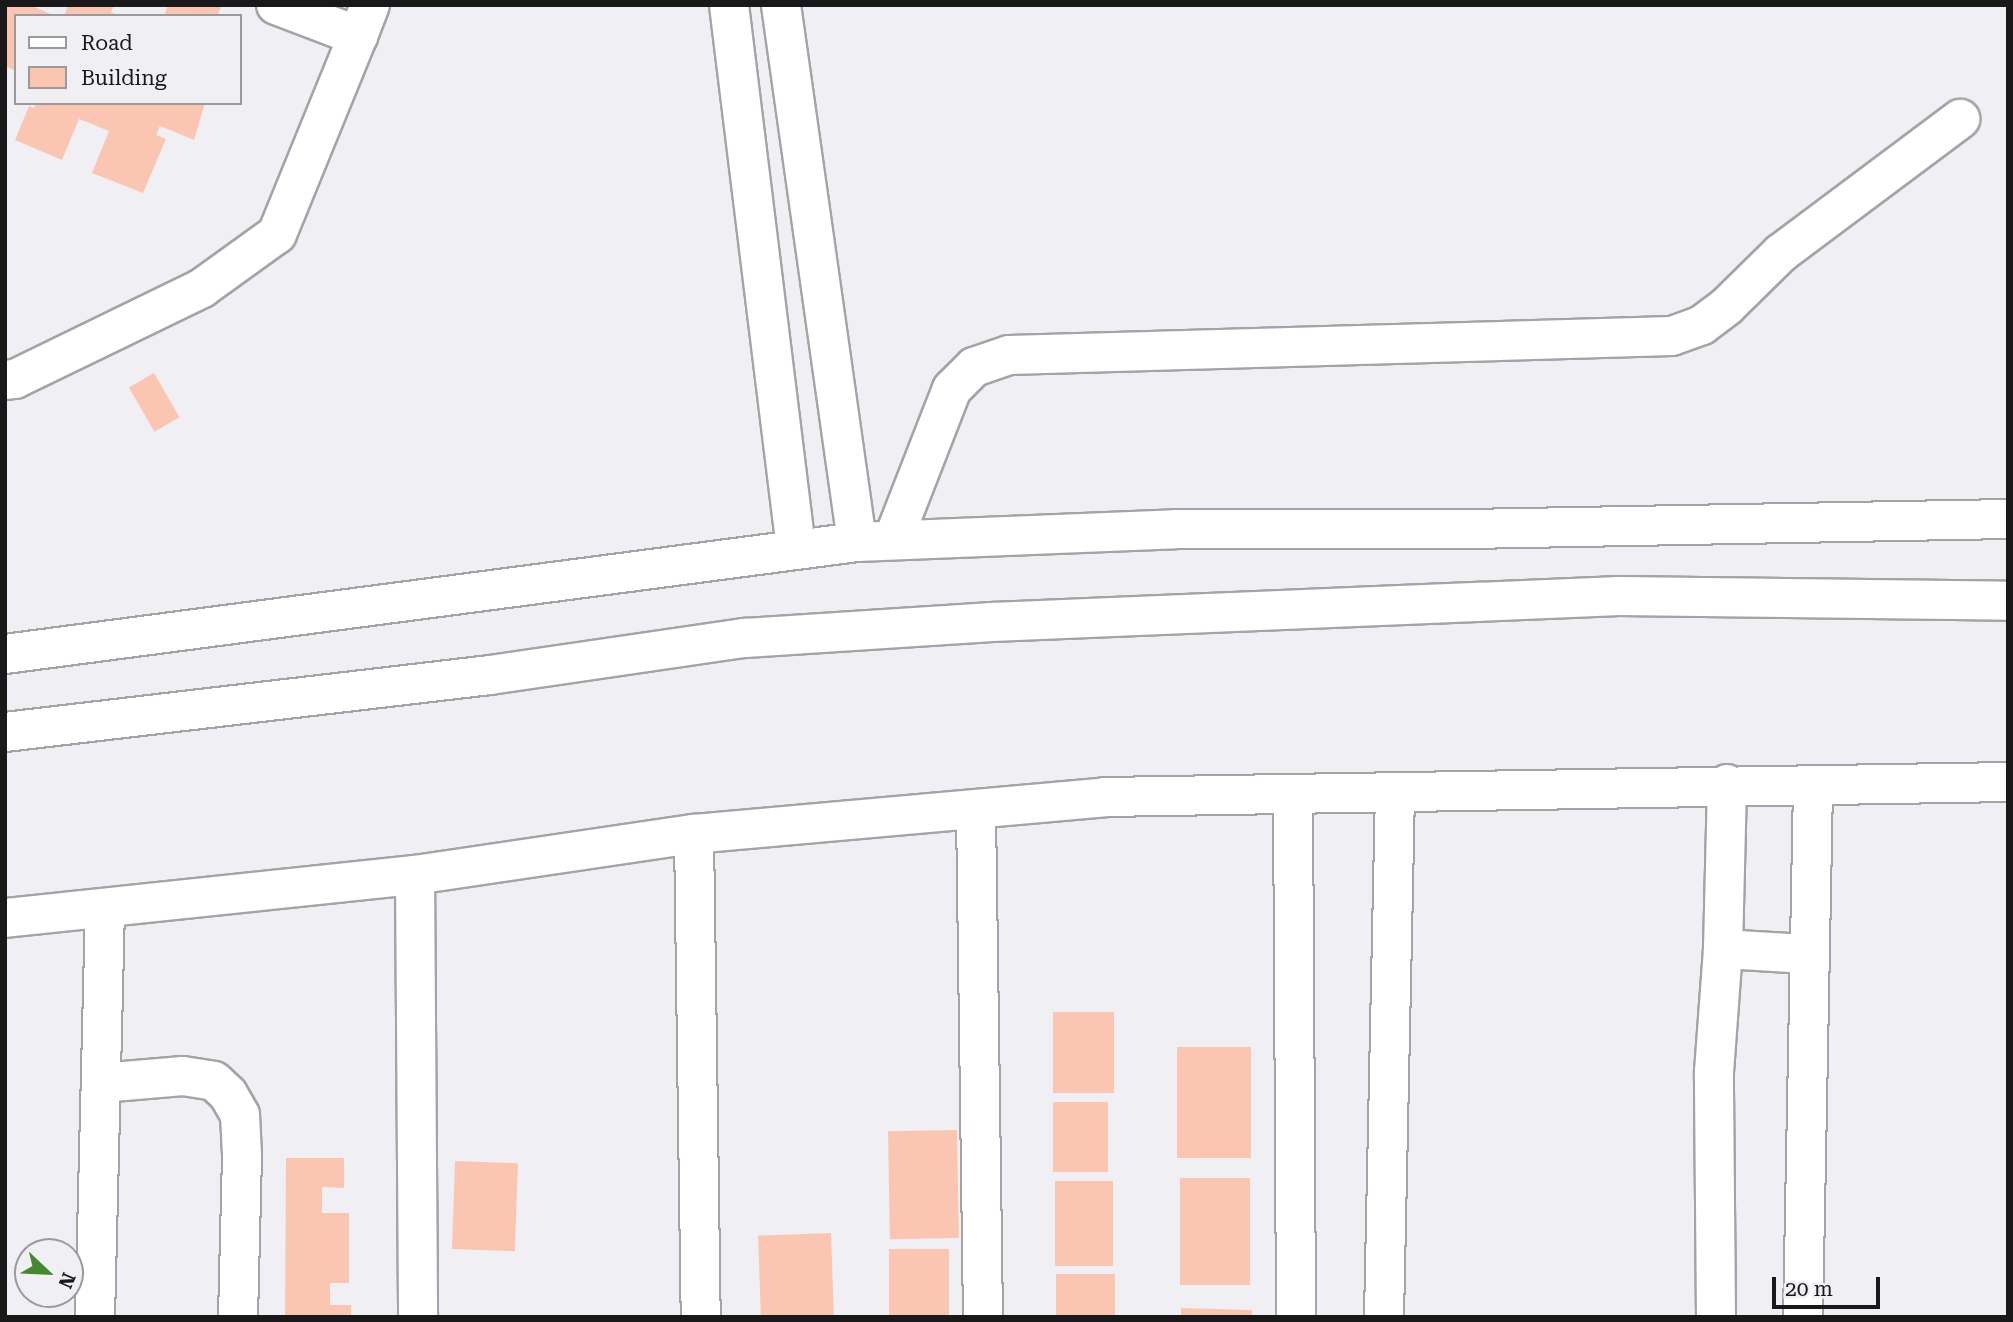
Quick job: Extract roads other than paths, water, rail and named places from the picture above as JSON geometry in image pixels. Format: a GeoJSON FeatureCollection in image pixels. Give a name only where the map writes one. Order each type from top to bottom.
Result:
{"type":"FeatureCollection","features":[{"type":"Feature","properties":{"kind":"street"},"geometry":{"type":"LineString","coordinates":[[5,380],[16,379],[202,288],[277,234],[364,20],[276,5]]}},
{"type":"Feature","properties":{"kind":"street"},"geometry":{"type":"LineString","coordinates":[[729,5],[796,548]]}},
{"type":"Feature","properties":{"kind":"street"},"geometry":{"type":"LineString","coordinates":[[781,5],[875,541]]}},
{"type":"Feature","properties":{"kind":"street"},"geometry":{"type":"LineString","coordinates":[[875,541],[952,388],[974,367],[1009,355],[1672,336],[1702,325],[1727,306],[1781,253],[1960,119]]}},
{"type":"Feature","properties":{"kind":"street"},"geometry":{"type":"LineString","coordinates":[[5,654],[796,548],[875,541],[1176,529],[1468,529],[2008,519]]}},
{"type":"Feature","properties":{"kind":"street"},"geometry":{"type":"LineString","coordinates":[[5,732],[490,675],[759,637],[992,622],[1619,596],[2008,601]]}},
{"type":"Feature","properties":{"kind":"street"},"geometry":{"type":"LineString","coordinates":[[5,918],[105,910],[415,874],[694,834],[976,811],[1105,797],[1293,796],[1727,784],[2008,782]]}},
{"type":"Feature","properties":{"kind":"street"},"geometry":{"type":"LineString","coordinates":[[1716,1317],[1714,1072],[1723,949],[1727,784]]}},
{"type":"Feature","properties":{"kind":"street"},"geometry":{"type":"LineString","coordinates":[[1803,1317],[1813,785]]}},
{"type":"Feature","properties":{"kind":"street"},"geometry":{"type":"LineString","coordinates":[[1384,1317],[1395,793]]}},
{"type":"Feature","properties":{"kind":"street"},"geometry":{"type":"LineString","coordinates":[[1293,796],[1296,1317]]}},
{"type":"Feature","properties":{"kind":"street"},"geometry":{"type":"LineString","coordinates":[[976,811],[983,1317]]}},
{"type":"Feature","properties":{"kind":"street"},"geometry":{"type":"LineString","coordinates":[[694,834],[701,1317]]}},
{"type":"Feature","properties":{"kind":"street"},"geometry":{"type":"LineString","coordinates":[[415,874],[418,1317]]}},
{"type":"Feature","properties":{"kind":"street"},"geometry":{"type":"LineString","coordinates":[[95,1317],[105,910]]}},
{"type":"Feature","properties":{"kind":"street"},"geometry":{"type":"LineString","coordinates":[[1723,949],[1808,954]]}},
{"type":"Feature","properties":{"kind":"street"},"geometry":{"type":"LineString","coordinates":[[101,1083],[183,1076],[214,1081],[228,1094],[240,1115],[242,1155],[238,1317]]}}]}
